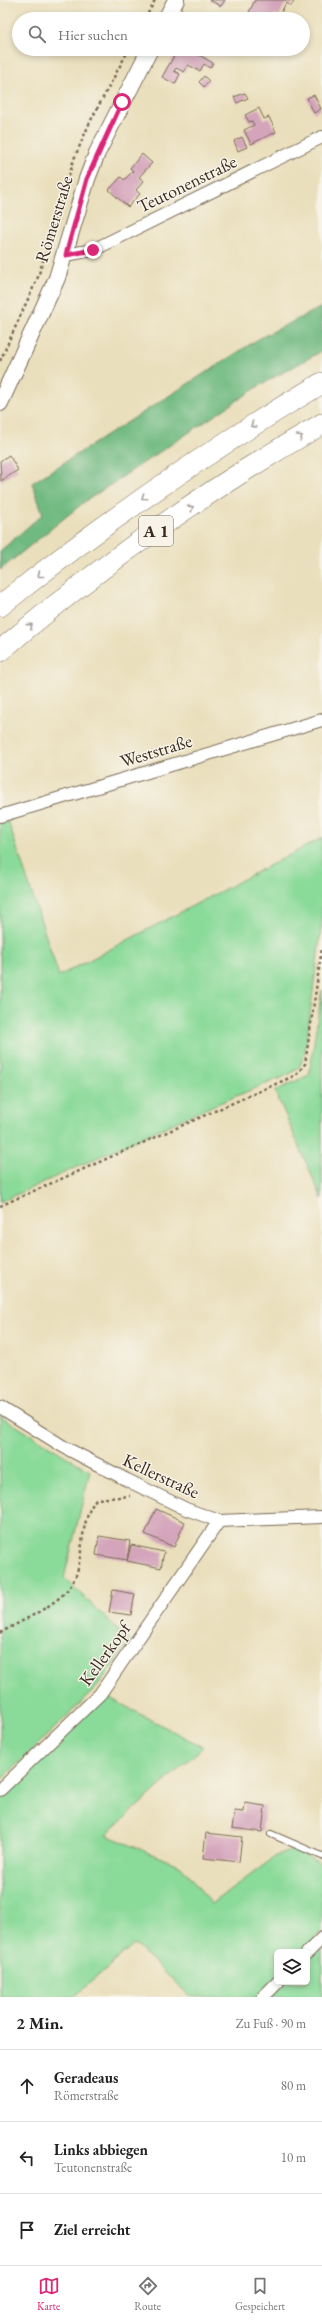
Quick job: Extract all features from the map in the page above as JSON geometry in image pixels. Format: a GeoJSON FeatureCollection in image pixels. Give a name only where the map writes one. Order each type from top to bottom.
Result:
{"type":"FeatureCollection","features":[{"type":"Feature","properties":{"kind":"highway","name":"A 1"},"geometry":{"type":"LineString","coordinates":[[0,606],[87,538],[177,474],[322,383]]}},
{"type":"Feature","properties":{"kind":"highway","name":"A 1"},"geometry":{"type":"LineString","coordinates":[[0,651],[36,620],[156,531],[322,424]]}},
{"type":"Feature","properties":{"kind":"street"},"geometry":{"type":"LineString","coordinates":[[170,12],[176,0]]}},
{"type":"Feature","properties":{"kind":"street","name":"Römerstraße"},"geometry":{"type":"LineString","coordinates":[[0,403],[42,313],[66,255],[87,179],[97,153],[146,56]]}},
{"type":"Feature","properties":{"kind":"street","name":"Teutonenstraße"},"geometry":{"type":"LineString","coordinates":[[66,255],[93,250],[322,137]]}},
{"type":"Feature","properties":{"kind":"street","name":"Weststraße"},"geometry":{"type":"LineString","coordinates":[[0,816],[322,720]]}},
{"type":"Feature","properties":{"kind":"street","name":"Kellerstraße"},"geometry":{"type":"LineString","coordinates":[[0,1407],[64,1447],[127,1480],[186,1509],[219,1521],[322,1517]]}},
{"type":"Feature","properties":{"kind":"street","name":"Kellerkopf"},"geometry":{"type":"LineString","coordinates":[[0,1790],[100,1694],[219,1521]]}},
{"type":"Feature","properties":{"kind":"street"},"geometry":{"type":"LineString","coordinates":[[310,1950],[322,1938]]}},
{"type":"Feature","properties":{"kind":"street"},"geometry":{"type":"LineString","coordinates":[[263,1997],[275,1985]]}},
{"type":"Feature","properties":{"kind":"lane"},"geometry":{"type":"LineString","coordinates":[[270,1834],[322,1856]]}},
{"type":"Feature","properties":{"kind":"path"},"geometry":{"type":"LineString","coordinates":[[148,12],[154,0]]}},
{"type":"Feature","properties":{"kind":"path"},"geometry":{"type":"LineString","coordinates":[[0,361],[38,277],[74,159],[90,122],[125,56]]}},
{"type":"Feature","properties":{"kind":"path"},"geometry":{"type":"LineString","coordinates":[[0,1206],[296,1075],[305,1064],[322,948]]}},
{"type":"Feature","properties":{"kind":"path"},"geometry":{"type":"LineString","coordinates":[[0,1633],[58,1599],[70,1587],[76,1573],[88,1510],[96,1499],[132,1496]]}},
{"type":"Feature","properties":{"kind":"green space"},"geometry":{"type":"Polygon","coordinates":[[[322,307],[322,351],[262,384],[83,503],[0,570],[0,551],[43,514],[32,483],[260,338],[322,307]]]}},
{"type":"Feature","properties":{"kind":"green space"},"geometry":{"type":"Polygon","coordinates":[[[8,821],[59,976],[322,838],[322,922],[305,1052],[300,1066],[290,1074],[200,1111],[0,1202],[0,823],[8,821]]]}},
{"type":"Feature","properties":{"kind":"green space"},"geometry":{"type":"Polygon","coordinates":[[[322,990],[322,1199],[275,1091],[309,1075],[322,990]]]}},
{"type":"Feature","properties":{"kind":"green space"},"geometry":{"type":"Polygon","coordinates":[[[0,1416],[90,1471],[64,1578],[130,1641],[95,1689],[0,1781],[0,1416]]]}},
{"type":"Feature","properties":{"kind":"green space"},"geometry":{"type":"Polygon","coordinates":[[[104,1695],[203,1747],[106,1835],[181,1866],[212,1904],[276,1856],[294,1850],[322,1864],[322,1931],[304,1949],[274,1949],[274,1979],[257,1997],[191,1997],[134,1944],[74,1997],[0,1997],[0,1796],[104,1695]]]}},
{"type":"Feature","properties":{"kind":"green space"},"geometry":{"type":"Polygon","coordinates":[[[322,1944],[322,1997],[271,1997],[282,1985],[310,1985],[310,1957],[322,1944]]]}},
{"type":"Feature","properties":{"kind":"building"},"geometry":{"type":"Polygon","coordinates":[[[209,0],[225,0],[221,6],[209,0]]]}},
{"type":"Feature","properties":{"kind":"building"},"geometry":{"type":"Polygon","coordinates":[[[255,0],[295,0],[291,6],[286,3],[281,12],[249,12],[255,0]]]}},
{"type":"Feature","properties":{"kind":"building"},"geometry":{"type":"Polygon","coordinates":[[[174,56],[201,56],[213,63],[210,68],[204,64],[200,71],[188,65],[184,72],[176,68],[174,71],[180,74],[175,84],[162,77],[174,56]]]}},
{"type":"Feature","properties":{"kind":"building"},"geometry":{"type":"Polygon","coordinates":[[[204,76],[209,81],[204,87],[199,82],[204,76]]]}},
{"type":"Feature","properties":{"kind":"building"},"geometry":{"type":"Polygon","coordinates":[[[245,93],[248,98],[237,103],[234,97],[245,93]]]}},
{"type":"Feature","properties":{"kind":"building"},"geometry":{"type":"Polygon","coordinates":[[[314,95],[321,109],[314,113],[307,98],[314,95]]]}},
{"type":"Feature","properties":{"kind":"building"},"geometry":{"type":"Polygon","coordinates":[[[259,108],[264,119],[269,117],[276,132],[251,144],[244,130],[254,125],[252,121],[249,122],[245,115],[259,108]]]}},
{"type":"Feature","properties":{"kind":"building"},"geometry":{"type":"Polygon","coordinates":[[[242,137],[247,147],[238,151],[234,141],[242,137]]]}},
{"type":"Feature","properties":{"kind":"building"},"geometry":{"type":"Polygon","coordinates":[[[142,154],[152,163],[139,177],[144,181],[136,190],[140,194],[128,207],[109,190],[121,177],[124,180],[133,171],[130,168],[142,154]]]}},
{"type":"Feature","properties":{"kind":"building"},"geometry":{"type":"Polygon","coordinates":[[[9,455],[18,470],[1,481],[0,461],[9,455]]]}},
{"type":"Feature","properties":{"kind":"building"},"geometry":{"type":"Polygon","coordinates":[[[156,1509],[185,1522],[174,1547],[145,1534],[156,1509]]]}},
{"type":"Feature","properties":{"kind":"building"},"geometry":{"type":"Polygon","coordinates":[[[99,1536],[130,1541],[127,1560],[96,1555],[99,1536]]]}},
{"type":"Feature","properties":{"kind":"building"},"geometry":{"type":"Polygon","coordinates":[[[131,1545],[164,1552],[161,1568],[127,1561],[131,1545]]]}},
{"type":"Feature","properties":{"kind":"building"},"geometry":{"type":"Polygon","coordinates":[[[113,1590],[135,1594],[131,1615],[109,1612],[113,1590]]]}},
{"type":"Feature","properties":{"kind":"building"},"geometry":{"type":"Polygon","coordinates":[[[245,1803],[265,1806],[262,1832],[232,1828],[235,1811],[244,1812],[245,1803]]]}},
{"type":"Feature","properties":{"kind":"building"},"geometry":{"type":"Polygon","coordinates":[[[206,1833],[242,1837],[239,1862],[203,1858],[206,1833]]]}},
{"type":"Feature","properties":{"kind":"route"},"geometry":{"type":"LineString","coordinates":[[93,250],[78,254],[66,255],[87,179],[97,153],[122,102]]}}]}
